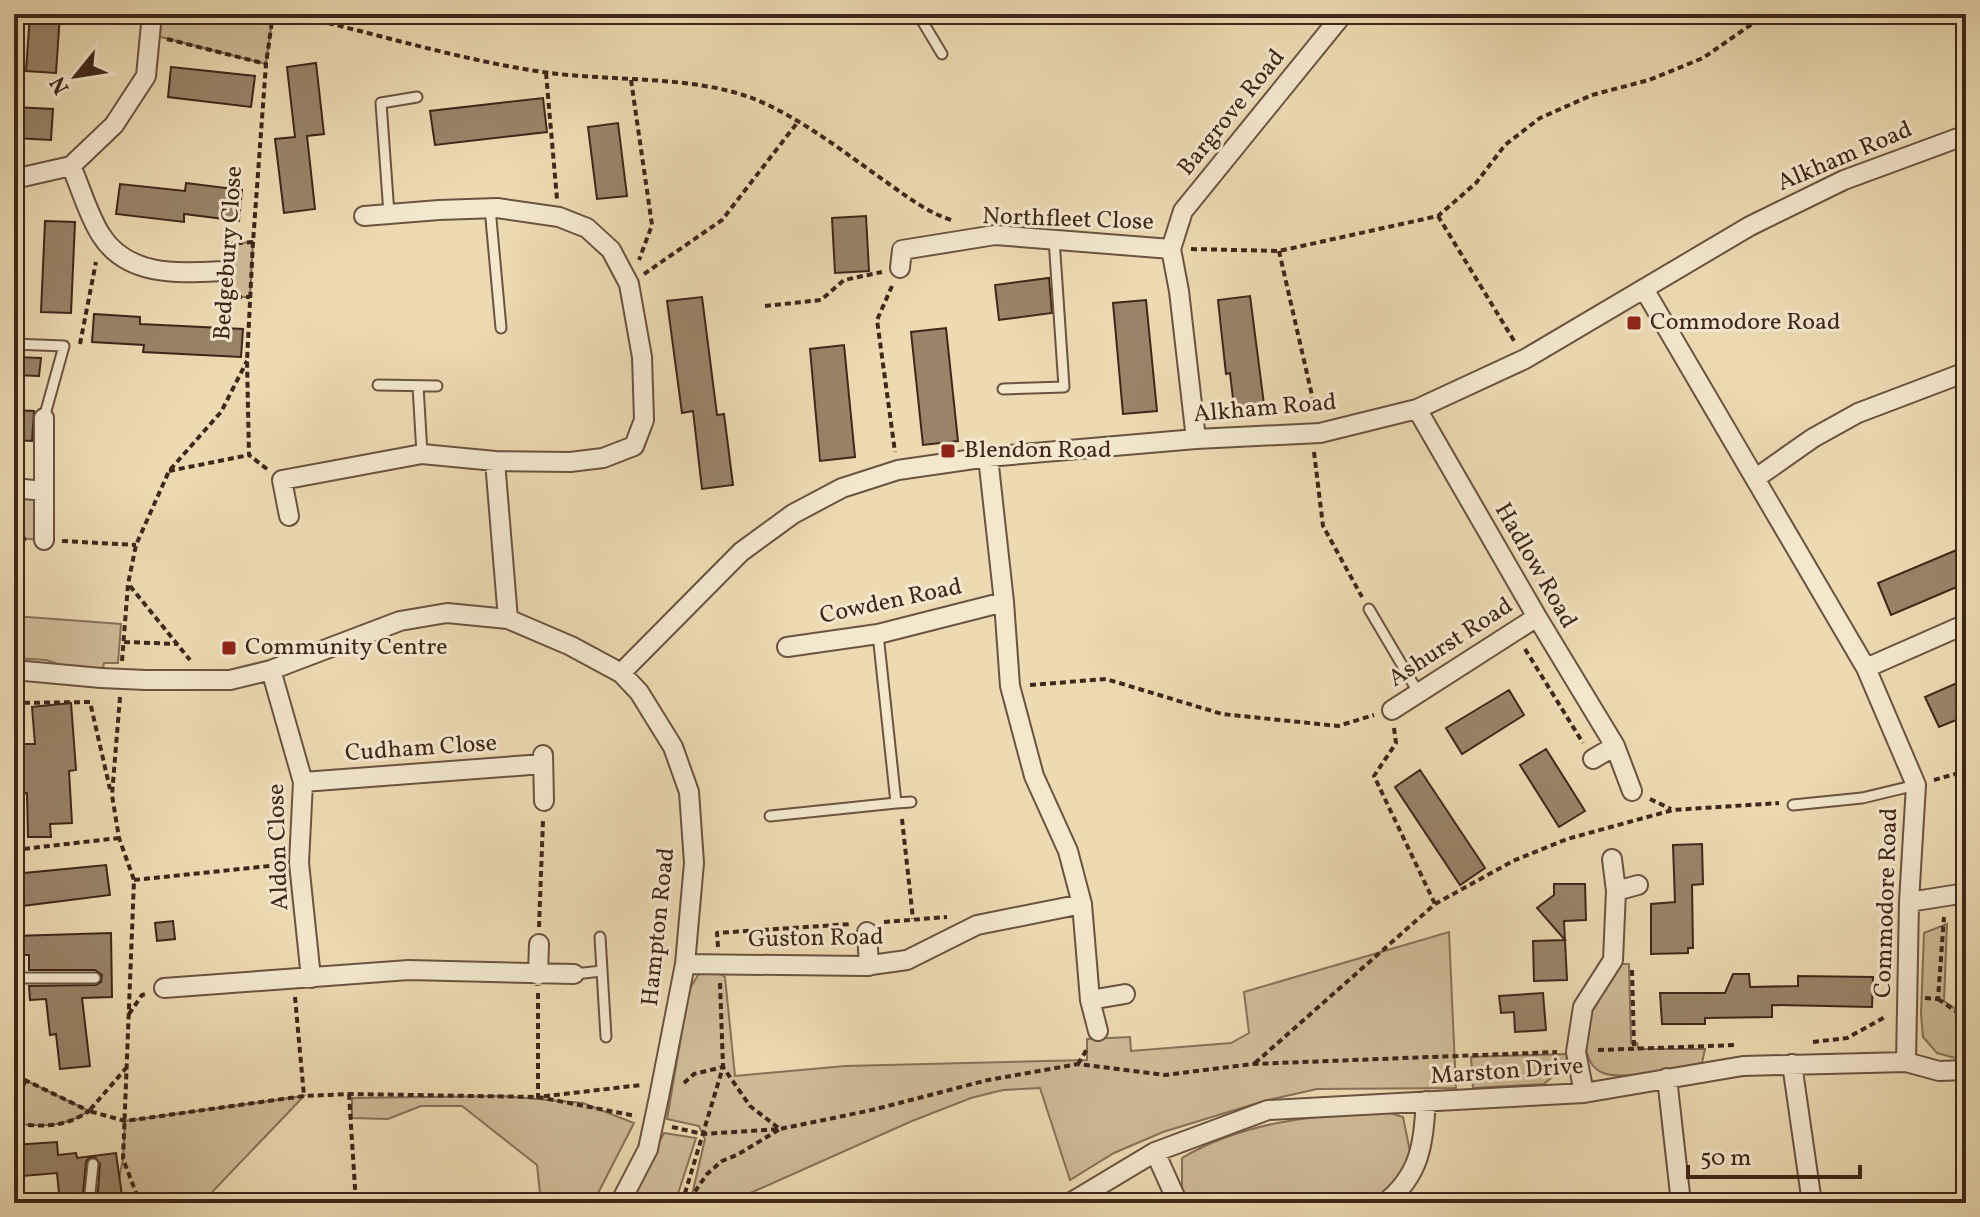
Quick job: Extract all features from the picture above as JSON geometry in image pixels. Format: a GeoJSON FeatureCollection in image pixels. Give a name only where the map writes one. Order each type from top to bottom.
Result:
{"type":"FeatureCollection","features":[{"type":"Feature","properties":{"kind":"street"},"geometry":{"type":"LineString","coordinates":[[14,179],[71,166],[114,125],[146,76],[152,14]]}},
{"type":"Feature","properties":{"kind":"street","name":"Bargrove Road"},"geometry":{"type":"LineString","coordinates":[[1171,249],[1183,211],[1343,14]]}},
{"type":"Feature","properties":{"kind":"street","name":"Alkham Road"},"geometry":{"type":"LineString","coordinates":[[621,673],[741,552],[793,514],[842,488],[898,470],[988,457],[1196,439],[1316,433],[1417,409],[1525,359],[1750,226],[1844,180],[1966,135]]}},
{"type":"Feature","properties":{"kind":"street"},"geometry":{"type":"LineString","coordinates":[[71,166],[101,236],[129,263],[170,273],[225,271]]}},
{"type":"Feature","properties":{"kind":"street"},"geometry":{"type":"LineString","coordinates":[[289,516],[282,480],[422,454],[495,461],[570,462],[603,458],[634,446],[644,420],[642,357],[629,284],[611,250],[587,228],[559,217],[490,208],[364,216]]}},
{"type":"Feature","properties":{"kind":"street","name":"Northfleet Close"},"geometry":{"type":"LineString","coordinates":[[900,268],[902,250],[995,235],[1171,249],[1179,291],[1196,439]]}},
{"type":"Feature","properties":{"kind":"street","name":"Commodore Road"},"geometry":{"type":"LineString","coordinates":[[1644,289],[1866,668],[1916,785],[1909,902],[1906,1062]]}},
{"type":"Feature","properties":{"kind":"street"},"geometry":{"type":"LineString","coordinates":[[1756,478],[1813,438],[1858,413],[1966,372]]}},
{"type":"Feature","properties":{"kind":"street","name":"Hadlow Road"},"geometry":{"type":"LineString","coordinates":[[1417,409],[1615,746],[1632,791]]}},
{"type":"Feature","properties":{"kind":"street"},"geometry":{"type":"LineString","coordinates":[[44,418],[44,540]]}},
{"type":"Feature","properties":{"kind":"street"},"geometry":{"type":"LineString","coordinates":[[988,457],[1010,686],[1034,776],[1068,851],[1082,904],[1090,1000],[1098,1031]]}},
{"type":"Feature","properties":{"kind":"street"},"geometry":{"type":"LineString","coordinates":[[495,461],[508,619]]}},
{"type":"Feature","properties":{"kind":"street"},"geometry":{"type":"LineString","coordinates":[[14,488],[44,491]]}},
{"type":"Feature","properties":{"kind":"street","name":"Cowden Road"},"geometry":{"type":"LineString","coordinates":[[787,647],[878,634],[1004,602]]}},
{"type":"Feature","properties":{"kind":"street","name":"Hampton Road"},"geometry":{"type":"LineString","coordinates":[[14,670],[101,678],[230,680],[271,670],[400,621],[447,613],[508,619],[571,646],[621,673],[639,692],[673,747],[689,792],[694,863],[685,964],[648,1149],[620,1203]]}},
{"type":"Feature","properties":{"kind":"street","name":"Ashurst Road"},"geometry":{"type":"LineString","coordinates":[[1392,710],[1537,617]]}},
{"type":"Feature","properties":{"kind":"street"},"geometry":{"type":"LineString","coordinates":[[1866,668],[1966,624]]}},
{"type":"Feature","properties":{"kind":"street","name":"Aldon Close"},"geometry":{"type":"LineString","coordinates":[[271,670],[303,782],[299,863],[303,978]]}},
{"type":"Feature","properties":{"kind":"street"},"geometry":{"type":"LineString","coordinates":[[1593,759],[1615,746]]}},
{"type":"Feature","properties":{"kind":"street","name":"Cudham Close"},"geometry":{"type":"LineString","coordinates":[[303,782],[543,758],[544,801]]}},
{"type":"Feature","properties":{"kind":"street"},"geometry":{"type":"LineString","coordinates":[[1584,1093],[1576,1052],[1583,1007],[1613,960],[1616,891],[1612,859]]}},
{"type":"Feature","properties":{"kind":"street"},"geometry":{"type":"LineString","coordinates":[[1616,891],[1638,885]]}},
{"type":"Feature","properties":{"kind":"street"},"geometry":{"type":"LineString","coordinates":[[1909,902],[1966,893]]}},
{"type":"Feature","properties":{"kind":"street","name":"Guston Road"},"geometry":{"type":"LineString","coordinates":[[685,964],[869,966],[907,960],[977,925],[1082,904]]}},
{"type":"Feature","properties":{"kind":"street"},"geometry":{"type":"LineString","coordinates":[[868,926],[869,966]]}},
{"type":"Feature","properties":{"kind":"street"},"geometry":{"type":"LineString","coordinates":[[538,975],[539,944]]}},
{"type":"Feature","properties":{"kind":"street"},"geometry":{"type":"LineString","coordinates":[[164,988],[409,970],[574,974]]}},
{"type":"Feature","properties":{"kind":"street"},"geometry":{"type":"LineString","coordinates":[[1090,1000],[1125,994]]}},
{"type":"Feature","properties":{"kind":"street","name":"Marston Drive"},"geometry":{"type":"LineString","coordinates":[[1070,1203],[1155,1152],[1268,1110],[1584,1093],[1743,1066],[1906,1062],[1939,1071],[1966,1070]]}},
{"type":"Feature","properties":{"kind":"street"},"geometry":{"type":"LineString","coordinates":[[1792,1064],[1812,1203]]}},
{"type":"Feature","properties":{"kind":"street"},"geometry":{"type":"LineString","coordinates":[[1667,1078],[1681,1203]]}},
{"type":"Feature","properties":{"kind":"street"},"geometry":{"type":"LineString","coordinates":[[1385,1203],[1414,1171],[1423,1143],[1426,1101]]}},
{"type":"Feature","properties":{"kind":"street"},"geometry":{"type":"LineString","coordinates":[[1155,1152],[1178,1203]]}},
{"type":"Feature","properties":{"kind":"lane"},"geometry":{"type":"LineString","coordinates":[[918,14],[942,54]]}},
{"type":"Feature","properties":{"kind":"lane"},"geometry":{"type":"LineString","coordinates":[[389,214],[381,103],[417,97]]}},
{"type":"Feature","properties":{"kind":"lane"},"geometry":{"type":"LineString","coordinates":[[490,208],[501,328]]}},
{"type":"Feature","properties":{"kind":"lane"},"geometry":{"type":"LineString","coordinates":[[1003,389],[1064,387],[1054,239]]}},
{"type":"Feature","properties":{"kind":"lane"},"geometry":{"type":"LineString","coordinates":[[14,344],[64,346],[44,418]]}},
{"type":"Feature","properties":{"kind":"lane"},"geometry":{"type":"LineString","coordinates":[[378,385],[437,386]]}},
{"type":"Feature","properties":{"kind":"lane"},"geometry":{"type":"LineString","coordinates":[[418,386],[422,454]]}},
{"type":"Feature","properties":{"kind":"lane"},"geometry":{"type":"LineString","coordinates":[[1369,609],[1418,692]]}},
{"type":"Feature","properties":{"kind":"lane"},"geometry":{"type":"LineString","coordinates":[[770,816],[902,802],[878,634]]}},
{"type":"Feature","properties":{"kind":"lane"},"geometry":{"type":"LineString","coordinates":[[1793,805],[1862,798],[1916,785]]}},
{"type":"Feature","properties":{"kind":"lane"},"geometry":{"type":"LineString","coordinates":[[600,937],[606,1037]]}},
{"type":"Feature","properties":{"kind":"lane"},"geometry":{"type":"LineString","coordinates":[[574,974],[602,971]]}},
{"type":"Feature","properties":{"kind":"lane"},"geometry":{"type":"LineString","coordinates":[[14,978],[95,978]]}},
{"type":"Feature","properties":{"kind":"lane"},"geometry":{"type":"LineString","coordinates":[[89,1203],[93,1164]]}},
{"type":"Feature","properties":{"kind":"path","name":"Bedgebury Close"},"geometry":{"type":"LineString","coordinates":[[249,455],[247,361],[266,64],[273,14]]}},
{"type":"Feature","properties":{"kind":"path"},"geometry":{"type":"LineString","coordinates":[[289,14],[437,51],[546,73],[728,90],[769,105],[931,213],[956,222]]}},
{"type":"Feature","properties":{"kind":"path"},"geometry":{"type":"LineString","coordinates":[[1171,249],[1279,251],[1438,216],[1476,183],[1505,145],[1540,118],[1592,95],[1649,80],[1703,58],[1772,14]]}},
{"type":"Feature","properties":{"kind":"path"},"geometry":{"type":"LineString","coordinates":[[149,34],[266,64]]}},
{"type":"Feature","properties":{"kind":"path"},"geometry":{"type":"LineString","coordinates":[[546,73],[559,217]]}},
{"type":"Feature","properties":{"kind":"path"},"geometry":{"type":"LineString","coordinates":[[629,284],[652,225],[631,79]]}},
{"type":"Feature","properties":{"kind":"path"},"geometry":{"type":"LineString","coordinates":[[629,284],[722,220],[797,123]]}},
{"type":"Feature","properties":{"kind":"path"},"geometry":{"type":"LineString","coordinates":[[1438,216],[1525,359]]}},
{"type":"Feature","properties":{"kind":"path"},"geometry":{"type":"LineString","coordinates":[[64,346],[79,347],[101,236]]}},
{"type":"Feature","properties":{"kind":"path"},"geometry":{"type":"LineString","coordinates":[[1279,251],[1316,433],[1323,526],[1369,609]]}},
{"type":"Feature","properties":{"kind":"path"},"geometry":{"type":"LineString","coordinates":[[765,306],[821,300],[844,280],[900,268]]}},
{"type":"Feature","properties":{"kind":"path"},"geometry":{"type":"LineString","coordinates":[[898,470],[877,320],[900,268]]}},
{"type":"Feature","properties":{"kind":"path"},"geometry":{"type":"LineString","coordinates":[[178,644],[124,642],[128,584],[136,545],[169,471],[221,412],[247,361]]}},
{"type":"Feature","properties":{"kind":"path"},"geometry":{"type":"LineString","coordinates":[[169,471],[249,455],[282,480]]}},
{"type":"Feature","properties":{"kind":"path"},"geometry":{"type":"LineString","coordinates":[[14,538],[136,545]]}},
{"type":"Feature","properties":{"kind":"path"},"geometry":{"type":"LineString","coordinates":[[128,584],[205,681]]}},
{"type":"Feature","properties":{"kind":"path"},"geometry":{"type":"LineString","coordinates":[[1514,631],[1593,759]]}},
{"type":"Feature","properties":{"kind":"path"},"geometry":{"type":"LineString","coordinates":[[1010,686],[1106,679],[1222,714],[1338,726],[1392,710],[1396,743],[1374,776],[1435,904]]}},
{"type":"Feature","properties":{"kind":"path"},"geometry":{"type":"LineString","coordinates":[[14,703],[90,702],[119,838],[134,880],[123,1159],[140,1203]]}},
{"type":"Feature","properties":{"kind":"path"},"geometry":{"type":"LineString","coordinates":[[112,795],[119,710]]}},
{"type":"Feature","properties":{"kind":"path"},"geometry":{"type":"LineString","coordinates":[[1916,785],[1966,771]]}},
{"type":"Feature","properties":{"kind":"path"},"geometry":{"type":"LineString","coordinates":[[539,944],[544,801]]}},
{"type":"Feature","properties":{"kind":"path"},"geometry":{"type":"LineString","coordinates":[[902,802],[913,919]]}},
{"type":"Feature","properties":{"kind":"path"},"geometry":{"type":"LineString","coordinates":[[1253,1064],[1435,904],[1513,861],[1567,839],[1673,810],[1775,803],[1793,805]]}},
{"type":"Feature","properties":{"kind":"path"},"geometry":{"type":"LineString","coordinates":[[14,850],[119,838]]}},
{"type":"Feature","properties":{"kind":"path"},"geometry":{"type":"LineString","coordinates":[[134,880],[299,863]]}},
{"type":"Feature","properties":{"kind":"path"},"geometry":{"type":"LineString","coordinates":[[1938,999],[1945,896]]}},
{"type":"Feature","properties":{"kind":"path"},"geometry":{"type":"LineString","coordinates":[[684,1203],[723,1067],[717,933],[868,926],[956,917],[977,925]]}},
{"type":"Feature","properties":{"kind":"path"},"geometry":{"type":"LineString","coordinates":[[1613,960],[1632,956],[1634,1047]]}},
{"type":"Feature","properties":{"kind":"path"},"geometry":{"type":"LineString","coordinates":[[538,975],[538,1097]]}},
{"type":"Feature","properties":{"kind":"path"},"geometry":{"type":"LineString","coordinates":[[303,978],[304,1096]]}},
{"type":"Feature","properties":{"kind":"path"},"geometry":{"type":"LineString","coordinates":[[128,1016],[142,995],[164,988]]}},
{"type":"Feature","properties":{"kind":"path"},"geometry":{"type":"LineString","coordinates":[[1802,1043],[1847,1038],[1907,1001],[1938,999],[1966,1018]]}},
{"type":"Feature","properties":{"kind":"path"},"geometry":{"type":"LineString","coordinates":[[686,1131],[703,1134],[780,1129],[872,1110],[988,1080],[1078,1064],[1165,1075],[1253,1064],[1741,1045]]}},
{"type":"Feature","properties":{"kind":"path"},"geometry":{"type":"LineString","coordinates":[[25,1080],[15,1124],[41,1127],[73,1122],[89,1111],[127,1067]]}},
{"type":"Feature","properties":{"kind":"path"},"geometry":{"type":"LineString","coordinates":[[723,1067],[750,1106],[780,1129]]}},
{"type":"Feature","properties":{"kind":"path"},"geometry":{"type":"LineString","coordinates":[[679,1087],[694,1074],[723,1067]]}},
{"type":"Feature","properties":{"kind":"path"},"geometry":{"type":"LineString","coordinates":[[14,1080],[25,1080],[89,1111],[125,1121],[304,1096],[538,1097],[641,1085],[638,1094]]}},
{"type":"Feature","properties":{"kind":"path"},"geometry":{"type":"LineString","coordinates":[[349,1094],[356,1203]]}},
{"type":"Feature","properties":{"kind":"path"},"geometry":{"type":"LineString","coordinates":[[538,1097],[631,1115]]}},
{"type":"Feature","properties":{"kind":"path"},"geometry":{"type":"LineString","coordinates":[[684,1203],[707,1174],[722,1161],[780,1129]]}},
{"type":"Feature","properties":{"kind":"shaded area"},"geometry":{"type":"Polygon","coordinates":[[[152,14],[273,14],[266,64],[149,34],[152,14]]]}},
{"type":"Feature","properties":{"kind":"shaded area"},"geometry":{"type":"Polygon","coordinates":[[[253,242],[250,297],[224,297],[226,244],[253,242]]]}},
{"type":"Feature","properties":{"kind":"shaded area"},"geometry":{"type":"Polygon","coordinates":[[[14,488],[44,491],[44,540],[14,538],[14,488]]]}},
{"type":"Feature","properties":{"kind":"shaded area"},"geometry":{"type":"Polygon","coordinates":[[[14,616],[121,624],[118,663],[104,663],[101,678],[46,660],[14,658],[14,616]]]}},
{"type":"Feature","properties":{"kind":"shaded area"},"geometry":{"type":"Polygon","coordinates":[[[1947,924],[1944,1001],[1966,1016],[1966,1061],[1937,1053],[1923,1037],[1924,933],[1947,924]]]}},
{"type":"Feature","properties":{"kind":"shaded area"},"geometry":{"type":"Polygon","coordinates":[[[1449,932],[1456,1088],[1317,1089],[1264,1101],[1163,1132],[1114,1153],[1070,1180],[1040,1088],[1003,1090],[971,1098],[912,1121],[728,1203],[690,1203],[705,1139],[699,1126],[667,1119],[689,990],[698,975],[712,969],[725,977],[735,1076],[845,1066],[1087,1060],[1087,1039],[1130,1037],[1131,1051],[1231,1043],[1249,1033],[1244,992],[1449,932]]]}},
{"type":"Feature","properties":{"kind":"shaded area"},"geometry":{"type":"Polygon","coordinates":[[[1618,964],[1629,964],[1631,1043],[1637,1043],[1638,1049],[1705,1049],[1702,1063],[1624,1076],[1603,1073],[1592,1065],[1585,1038],[1587,1025],[1618,964]]]}},
{"type":"Feature","properties":{"kind":"shaded area"},"geometry":{"type":"Polygon","coordinates":[[[1567,1054],[1566,1065],[1544,1084],[1473,1088],[1471,1057],[1567,1054]]]}},
{"type":"Feature","properties":{"kind":"shaded area"},"geometry":{"type":"Polygon","coordinates":[[[14,1080],[25,1080],[89,1111],[53,1125],[14,1124],[14,1080]]]}},
{"type":"Feature","properties":{"kind":"shaded area"},"geometry":{"type":"Polygon","coordinates":[[[304,1096],[213,1191],[215,1203],[114,1203],[123,1159],[125,1121],[304,1096]]]}},
{"type":"Feature","properties":{"kind":"shaded area"},"geometry":{"type":"Polygon","coordinates":[[[502,1096],[583,1103],[634,1123],[593,1203],[541,1203],[537,1165],[462,1106],[421,1106],[388,1119],[352,1118],[352,1098],[502,1096]]]}},
{"type":"Feature","properties":{"kind":"shaded area"},"geometry":{"type":"Polygon","coordinates":[[[1384,1111],[1403,1117],[1414,1171],[1385,1203],[1187,1203],[1182,1188],[1182,1158],[1206,1146],[1280,1122],[1384,1111]]]}},
{"type":"Feature","properties":{"kind":"shaded area"},"geometry":{"type":"Polygon","coordinates":[[[664,1133],[696,1138],[675,1203],[625,1203],[664,1133]]]}},
{"type":"Feature","properties":{"kind":"building"},"geometry":{"type":"Polygon","coordinates":[[[30,14],[60,14],[56,73],[26,71],[30,14]]]}},
{"type":"Feature","properties":{"kind":"building"},"geometry":{"type":"Polygon","coordinates":[[[316,63],[324,134],[307,136],[315,209],[284,213],[275,139],[295,137],[287,67],[316,63]]]}},
{"type":"Feature","properties":{"kind":"building"},"geometry":{"type":"Polygon","coordinates":[[[171,67],[255,76],[251,107],[168,97],[171,67]]]}},
{"type":"Feature","properties":{"kind":"building"},"geometry":{"type":"Polygon","coordinates":[[[543,98],[547,132],[435,145],[430,111],[543,98]]]}},
{"type":"Feature","properties":{"kind":"building"},"geometry":{"type":"Polygon","coordinates":[[[14,107],[53,109],[51,140],[14,138],[14,107]]]}},
{"type":"Feature","properties":{"kind":"building"},"geometry":{"type":"Polygon","coordinates":[[[618,123],[627,196],[597,199],[588,127],[618,123]]]}},
{"type":"Feature","properties":{"kind":"building"},"geometry":{"type":"Polygon","coordinates":[[[186,183],[242,190],[239,221],[184,214],[184,222],[116,214],[120,184],[185,191],[186,183]]]}},
{"type":"Feature","properties":{"kind":"building"},"geometry":{"type":"Polygon","coordinates":[[[866,216],[869,271],[835,273],[832,218],[866,216]]]}},
{"type":"Feature","properties":{"kind":"building"},"geometry":{"type":"Polygon","coordinates":[[[45,221],[75,222],[71,313],[41,312],[45,221]]]}},
{"type":"Feature","properties":{"kind":"building"},"geometry":{"type":"Polygon","coordinates":[[[1049,278],[1052,313],[999,320],[995,285],[1049,278]]]}},
{"type":"Feature","properties":{"kind":"building"},"geometry":{"type":"Polygon","coordinates":[[[1250,296],[1264,404],[1234,407],[1230,373],[1226,374],[1218,300],[1250,296]]]}},
{"type":"Feature","properties":{"kind":"building"},"geometry":{"type":"Polygon","coordinates":[[[702,297],[717,415],[724,414],[733,485],[702,489],[693,411],[682,413],[667,301],[702,297]]]}},
{"type":"Feature","properties":{"kind":"building"},"geometry":{"type":"Polygon","coordinates":[[[1146,300],[1157,411],[1123,414],[1113,303],[1146,300]]]}},
{"type":"Feature","properties":{"kind":"building"},"geometry":{"type":"Polygon","coordinates":[[[94,314],[140,317],[140,324],[243,329],[241,357],[143,352],[144,345],[92,342],[94,314]]]}},
{"type":"Feature","properties":{"kind":"building"},"geometry":{"type":"Polygon","coordinates":[[[946,328],[958,441],[923,445],[911,332],[946,328]]]}},
{"type":"Feature","properties":{"kind":"building"},"geometry":{"type":"Polygon","coordinates":[[[844,345],[855,457],[820,461],[810,349],[844,345]]]}},
{"type":"Feature","properties":{"kind":"building"},"geometry":{"type":"Polygon","coordinates":[[[14,357],[41,358],[39,376],[14,375],[14,357]]]}},
{"type":"Feature","properties":{"kind":"building"},"geometry":{"type":"Polygon","coordinates":[[[14,410],[34,411],[32,441],[14,440],[14,410]]]}},
{"type":"Feature","properties":{"kind":"building"},"geometry":{"type":"Polygon","coordinates":[[[1966,546],[1966,583],[1891,615],[1878,583],[1966,546]]]}},
{"type":"Feature","properties":{"kind":"building"},"geometry":{"type":"Polygon","coordinates":[[[1966,679],[1966,716],[1939,727],[1925,697],[1966,679]]]}},
{"type":"Feature","properties":{"kind":"building"},"geometry":{"type":"Polygon","coordinates":[[[1509,690],[1524,715],[1462,754],[1446,728],[1509,690]]]}},
{"type":"Feature","properties":{"kind":"building"},"geometry":{"type":"Polygon","coordinates":[[[71,703],[76,770],[69,771],[72,823],[50,824],[51,837],[28,837],[27,793],[14,795],[14,744],[35,744],[32,707],[71,703]]]}},
{"type":"Feature","properties":{"kind":"building"},"geometry":{"type":"Polygon","coordinates":[[[1546,749],[1585,811],[1559,827],[1520,765],[1546,749]]]}},
{"type":"Feature","properties":{"kind":"building"},"geometry":{"type":"Polygon","coordinates":[[[1420,770],[1485,868],[1460,885],[1395,787],[1420,770]]]}},
{"type":"Feature","properties":{"kind":"building"},"geometry":{"type":"Polygon","coordinates":[[[1702,844],[1703,884],[1692,885],[1693,948],[1688,948],[1688,953],[1651,954],[1651,904],[1675,902],[1673,845],[1702,844]]]}},
{"type":"Feature","properties":{"kind":"building"},"geometry":{"type":"Polygon","coordinates":[[[106,865],[110,895],[14,907],[14,874],[106,865]]]}},
{"type":"Feature","properties":{"kind":"building"},"geometry":{"type":"Polygon","coordinates":[[[1554,884],[1585,884],[1586,920],[1564,921],[1565,940],[1537,908],[1554,895],[1554,884]]]}},
{"type":"Feature","properties":{"kind":"building"},"geometry":{"type":"Polygon","coordinates":[[[173,921],[175,939],[157,941],[155,923],[173,921]]]}},
{"type":"Feature","properties":{"kind":"building"},"geometry":{"type":"Polygon","coordinates":[[[111,933],[112,997],[82,998],[90,1066],[60,1069],[56,1034],[50,1035],[46,999],[30,1000],[29,986],[96,985],[101,982],[102,975],[95,970],[29,970],[29,955],[14,955],[14,936],[111,933]]]}},
{"type":"Feature","properties":{"kind":"building"},"geometry":{"type":"Polygon","coordinates":[[[1565,940],[1567,980],[1534,981],[1533,941],[1565,940]]]}},
{"type":"Feature","properties":{"kind":"building"},"geometry":{"type":"Polygon","coordinates":[[[1733,974],[1749,974],[1750,987],[1798,986],[1798,976],[1873,977],[1872,1007],[1772,1005],[1772,1017],[1705,1018],[1705,1024],[1662,1024],[1660,993],[1725,993],[1733,974]]]}},
{"type":"Feature","properties":{"kind":"building"},"geometry":{"type":"Polygon","coordinates":[[[1543,993],[1546,1030],[1515,1032],[1514,1012],[1501,1013],[1499,996],[1543,993]]]}},
{"type":"Feature","properties":{"kind":"building"},"geometry":{"type":"Polygon","coordinates":[[[57,1142],[58,1155],[76,1153],[77,1158],[116,1153],[123,1203],[97,1203],[100,1164],[95,1157],[86,1162],[82,1203],[60,1203],[57,1173],[23,1176],[22,1171],[14,1173],[14,1145],[57,1142]]]}},
{"type":"Feature","properties":{"kind":"place","name":"Commodore Road"},"geometry":{"type":"Point","coordinates":[1634,323]}},
{"type":"Feature","properties":{"kind":"place","name":"Blendon Road"},"geometry":{"type":"Point","coordinates":[948,451]}},
{"type":"Feature","properties":{"kind":"place","name":"Community Centre"},"geometry":{"type":"Point","coordinates":[229,648]}}]}
